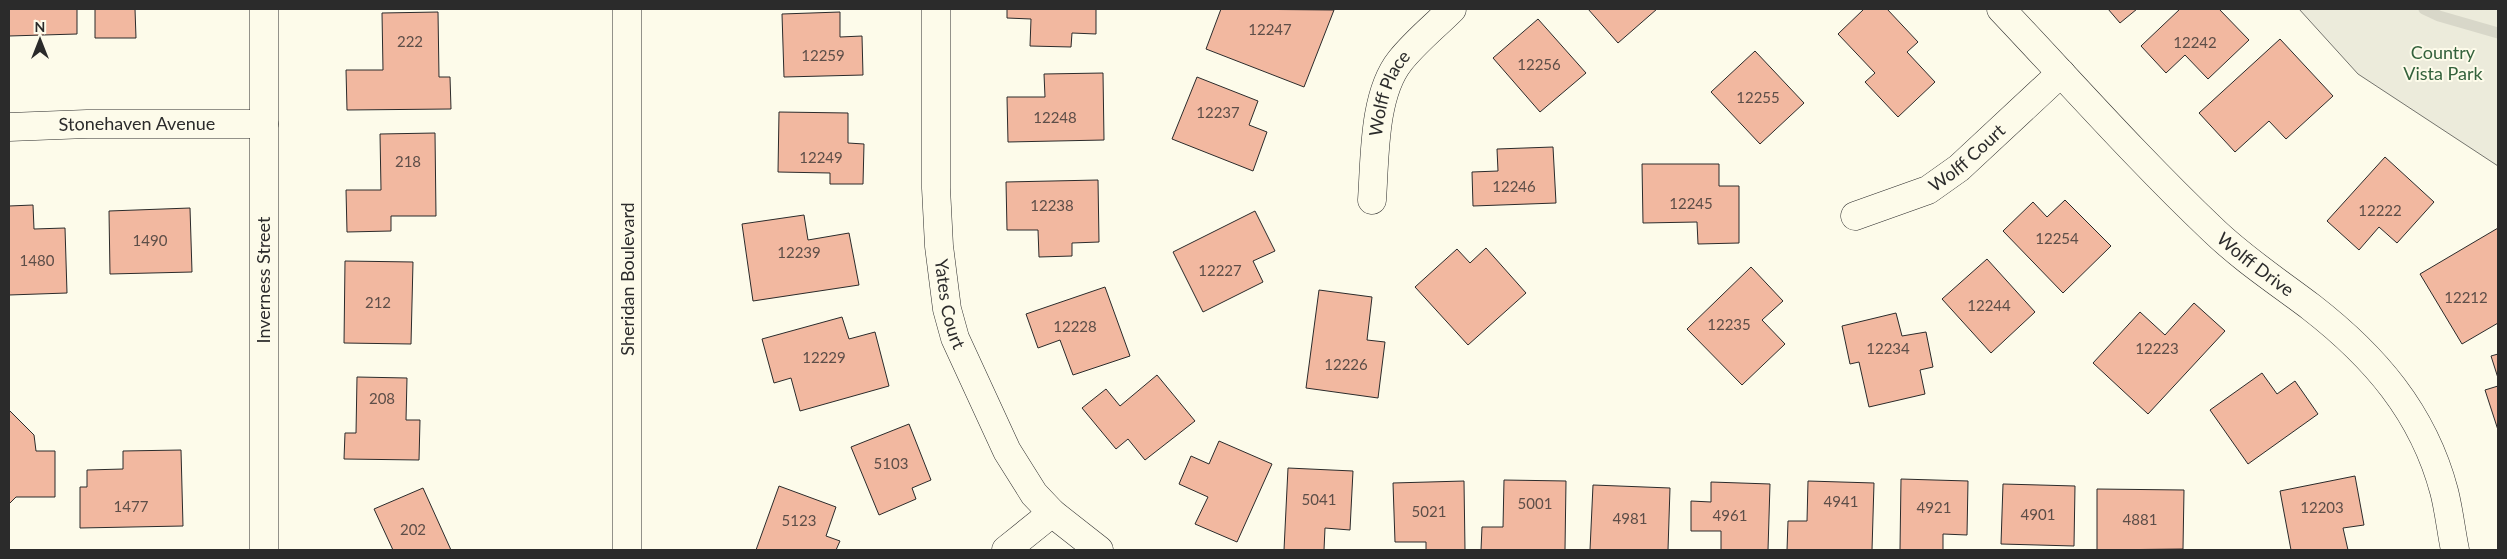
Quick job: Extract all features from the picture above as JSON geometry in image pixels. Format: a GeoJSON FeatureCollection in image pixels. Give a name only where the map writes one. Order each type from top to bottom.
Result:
{"type":"FeatureCollection","features":[{"type":"Feature","properties":{"kind":"street","name":"Inverness Street"},"geometry":{"type":"LineString","coordinates":[[264,9],[264,550]]}},
{"type":"Feature","properties":{"kind":"street","name":"Sheridan Boulevard"},"geometry":{"type":"LineString","coordinates":[[627,9],[627,550]]}},
{"type":"Feature","properties":{"kind":"street","name":"Yates Court"},"geometry":{"type":"LineString","coordinates":[[936,9],[936,188],[939,246],[947,309],[955,338],[1007,451],[1034,494],[1052,514],[1099,550]]}},
{"type":"Feature","properties":{"kind":"street","name":"Wolff Place"},"geometry":{"type":"LineString","coordinates":[[1372,200],[1376,142],[1384,96],[1391,76],[1400,61],[1452,9]]}},
{"type":"Feature","properties":{"kind":"street","name":"Wolff Drive"},"geometry":{"type":"LineString","coordinates":[[2001,9],[2176,195],[2234,251],[2312,308],[2380,368],[2411,413],[2432,457],[2444,491],[2455,550]]}},
{"type":"Feature","properties":{"kind":"street","name":"Wolff Court"},"geometry":{"type":"LineString","coordinates":[[1855,216],[1928,190],[1959,168],[2061,73]]}},
{"type":"Feature","properties":{"kind":"street","name":"Stonehaven Avenue"},"geometry":{"type":"LineString","coordinates":[[9,127],[87,124],[264,124]]}},
{"type":"Feature","properties":{"kind":"street"},"geometry":{"type":"LineString","coordinates":[[1006,550],[1052,514]]}},
{"type":"Feature","properties":{"kind":"green space","name":"Country Vista Park"},"geometry":{"type":"Polygon","coordinates":[[[2299,9],[2498,9],[2498,166],[2358,74],[2299,9]]]}},
{"type":"Feature","properties":{"kind":"building"},"geometry":{"type":"Polygon","coordinates":[[[9,9],[77,9],[77,34],[9,36],[9,9]]]}},
{"type":"Feature","properties":{"kind":"building"},"geometry":{"type":"Polygon","coordinates":[[[95,9],[135,9],[136,38],[95,38],[95,9]]]}},
{"type":"Feature","properties":{"kind":"building"},"geometry":{"type":"Polygon","coordinates":[[[1007,9],[1096,9],[1096,34],[1072,33],[1071,47],[1030,46],[1031,19],[1007,18],[1007,9]]]}},
{"type":"Feature","properties":{"kind":"building"},"geometry":{"type":"Polygon","coordinates":[[[1221,9],[1334,10],[1304,87],[1206,49],[1221,9]]]}},
{"type":"Feature","properties":{"kind":"building"},"geometry":{"type":"Polygon","coordinates":[[[1588,9],[1657,9],[1618,43],[1588,9]]]}},
{"type":"Feature","properties":{"kind":"building"},"geometry":{"type":"Polygon","coordinates":[[[1864,9],[1887,9],[1918,42],[1907,52],[1935,82],[1898,117],[1865,82],[1875,73],[1838,34],[1864,9]]]}},
{"type":"Feature","properties":{"kind":"building"},"geometry":{"type":"Polygon","coordinates":[[[2108,9],[2137,9],[2120,23],[2108,9]]]}},
{"type":"Feature","properties":{"kind":"building"},"geometry":{"type":"Polygon","coordinates":[[[2180,9],[2219,9],[2249,40],[2208,79],[2185,55],[2166,73],[2141,46],[2180,9]]]}},
{"type":"Feature","properties":{"kind":"building"},"geometry":{"type":"Polygon","coordinates":[[[438,12],[439,77],[450,77],[451,109],[347,110],[346,70],[383,70],[382,13],[438,12]]]}},
{"type":"Feature","properties":{"kind":"building"},"geometry":{"type":"Polygon","coordinates":[[[840,12],[840,37],[862,36],[863,75],[784,77],[782,14],[840,12]]]}},
{"type":"Feature","properties":{"kind":"building"},"geometry":{"type":"Polygon","coordinates":[[[1538,19],[1586,73],[1540,112],[1493,58],[1538,19]]]}},
{"type":"Feature","properties":{"kind":"building"},"geometry":{"type":"Polygon","coordinates":[[[2280,39],[2333,96],[2286,139],[2269,121],[2235,152],[2199,113],[2280,39]]]}},
{"type":"Feature","properties":{"kind":"building"},"geometry":{"type":"Polygon","coordinates":[[[1755,51],[1804,103],[1760,144],[1711,92],[1755,51]]]}},
{"type":"Feature","properties":{"kind":"building"},"geometry":{"type":"Polygon","coordinates":[[[1103,73],[1104,140],[1008,142],[1007,97],[1045,97],[1044,74],[1103,73]]]}},
{"type":"Feature","properties":{"kind":"building"},"geometry":{"type":"Polygon","coordinates":[[[1197,77],[1258,101],[1249,125],[1267,132],[1253,171],[1172,139],[1197,77]]]}},
{"type":"Feature","properties":{"kind":"building"},"geometry":{"type":"Polygon","coordinates":[[[779,112],[848,113],[848,143],[864,144],[863,184],[830,184],[830,173],[778,172],[779,112]]]}},
{"type":"Feature","properties":{"kind":"building"},"geometry":{"type":"Polygon","coordinates":[[[435,133],[436,216],[391,216],[391,231],[347,232],[346,190],[381,190],[380,134],[435,133]]]}},
{"type":"Feature","properties":{"kind":"building"},"geometry":{"type":"Polygon","coordinates":[[[1553,147],[1556,203],[1473,206],[1472,172],[1498,171],[1497,149],[1553,147]]]}},
{"type":"Feature","properties":{"kind":"building"},"geometry":{"type":"Polygon","coordinates":[[[2385,157],[2434,202],[2397,243],[2379,227],[2359,250],[2327,221],[2385,157]]]}},
{"type":"Feature","properties":{"kind":"building"},"geometry":{"type":"Polygon","coordinates":[[[1642,164],[1719,164],[1719,186],[1739,186],[1739,243],[1698,244],[1697,222],[1643,223],[1642,164]]]}},
{"type":"Feature","properties":{"kind":"building"},"geometry":{"type":"Polygon","coordinates":[[[1098,180],[1099,242],[1072,243],[1072,256],[1039,257],[1038,230],[1007,230],[1006,182],[1098,180]]]}},
{"type":"Feature","properties":{"kind":"building"},"geometry":{"type":"Polygon","coordinates":[[[2065,200],[2111,246],[2063,293],[2003,231],[2033,202],[2047,217],[2065,200]]]}},
{"type":"Feature","properties":{"kind":"building"},"geometry":{"type":"Polygon","coordinates":[[[33,205],[34,229],[65,228],[67,293],[9,295],[9,206],[33,205]]]}},
{"type":"Feature","properties":{"kind":"building"},"geometry":{"type":"Polygon","coordinates":[[[190,208],[192,272],[110,274],[109,211],[190,208]]]}},
{"type":"Feature","properties":{"kind":"building"},"geometry":{"type":"Polygon","coordinates":[[[1255,211],[1275,251],[1253,261],[1263,282],[1203,312],[1173,252],[1255,211]]]}},
{"type":"Feature","properties":{"kind":"building"},"geometry":{"type":"Polygon","coordinates":[[[804,215],[808,240],[849,233],[859,285],[753,301],[742,224],[804,215]]]}},
{"type":"Feature","properties":{"kind":"building"},"geometry":{"type":"Polygon","coordinates":[[[2498,228],[2498,323],[2462,344],[2420,274],[2498,228]]]}},
{"type":"Feature","properties":{"kind":"building"},"geometry":{"type":"Polygon","coordinates":[[[1486,248],[1526,293],[1468,345],[1415,287],[1457,249],[1470,263],[1486,248]]]}},
{"type":"Feature","properties":{"kind":"building"},"geometry":{"type":"Polygon","coordinates":[[[1987,259],[2035,312],[1991,353],[1942,299],[1987,259]]]}},
{"type":"Feature","properties":{"kind":"building"},"geometry":{"type":"Polygon","coordinates":[[[345,261],[413,262],[411,344],[344,343],[345,261]]]}},
{"type":"Feature","properties":{"kind":"building"},"geometry":{"type":"Polygon","coordinates":[[[1751,267],[1783,301],[1762,320],[1785,344],[1742,385],[1687,329],[1751,267]]]}},
{"type":"Feature","properties":{"kind":"building"},"geometry":{"type":"Polygon","coordinates":[[[1105,287],[1130,356],[1073,375],[1060,340],[1038,348],[1026,314],[1105,287]]]}},
{"type":"Feature","properties":{"kind":"building"},"geometry":{"type":"Polygon","coordinates":[[[1319,290],[1372,297],[1367,340],[1385,342],[1378,398],[1306,388],[1319,290]]]}},
{"type":"Feature","properties":{"kind":"building"},"geometry":{"type":"Polygon","coordinates":[[[2194,303],[2225,331],[2148,414],[2093,363],[2140,312],[2165,335],[2194,303]]]}},
{"type":"Feature","properties":{"kind":"building"},"geometry":{"type":"Polygon","coordinates":[[[1896,313],[1902,336],[1926,332],[1933,367],[1920,370],[1925,394],[1869,407],[1859,362],[1850,364],[1842,326],[1896,313]]]}},
{"type":"Feature","properties":{"kind":"building"},"geometry":{"type":"Polygon","coordinates":[[[842,317],[849,339],[875,332],[889,386],[800,411],[791,378],[774,383],[762,339],[842,317]]]}},
{"type":"Feature","properties":{"kind":"building"},"geometry":{"type":"Polygon","coordinates":[[[2498,354],[2498,378],[2491,356],[2498,354]]]}},
{"type":"Feature","properties":{"kind":"building"},"geometry":{"type":"Polygon","coordinates":[[[2262,373],[2277,394],[2295,381],[2318,414],[2248,464],[2210,410],[2262,373]]]}},
{"type":"Feature","properties":{"kind":"building"},"geometry":{"type":"Polygon","coordinates":[[[1157,375],[1195,421],[1145,460],[1128,439],[1116,449],[1082,408],[1106,389],[1120,406],[1157,375]]]}},
{"type":"Feature","properties":{"kind":"building"},"geometry":{"type":"Polygon","coordinates":[[[357,377],[407,378],[406,420],[420,420],[419,460],[344,459],[345,433],[356,433],[357,377]]]}},
{"type":"Feature","properties":{"kind":"building"},"geometry":{"type":"Polygon","coordinates":[[[2498,386],[2498,430],[2485,390],[2498,386]]]}},
{"type":"Feature","properties":{"kind":"building"},"geometry":{"type":"Polygon","coordinates":[[[9,410],[34,435],[36,451],[55,451],[55,497],[16,497],[9,504],[9,410]]]}},
{"type":"Feature","properties":{"kind":"building"},"geometry":{"type":"Polygon","coordinates":[[[909,424],[931,480],[912,488],[916,499],[879,515],[851,447],[909,424]]]}},
{"type":"Feature","properties":{"kind":"building"},"geometry":{"type":"Polygon","coordinates":[[[1219,441],[1272,464],[1237,542],[1195,524],[1208,497],[1179,484],[1191,456],[1209,464],[1219,441]]]}},
{"type":"Feature","properties":{"kind":"building"},"geometry":{"type":"Polygon","coordinates":[[[181,450],[183,526],[80,528],[80,487],[87,487],[87,470],[123,469],[123,451],[181,450]]]}},
{"type":"Feature","properties":{"kind":"building"},"geometry":{"type":"Polygon","coordinates":[[[1288,468],[1353,471],[1350,530],[1325,528],[1324,550],[1284,550],[1288,468]]]}},
{"type":"Feature","properties":{"kind":"building"},"geometry":{"type":"Polygon","coordinates":[[[2355,476],[2364,525],[2343,528],[2348,550],[2291,550],[2280,491],[2355,476]]]}},
{"type":"Feature","properties":{"kind":"building"},"geometry":{"type":"Polygon","coordinates":[[[1901,479],[1968,481],[1967,535],[1943,534],[1943,550],[1900,550],[1901,479]]]}},
{"type":"Feature","properties":{"kind":"building"},"geometry":{"type":"Polygon","coordinates":[[[1504,480],[1566,481],[1565,550],[1481,550],[1482,527],[1503,527],[1504,480]]]}},
{"type":"Feature","properties":{"kind":"building"},"geometry":{"type":"Polygon","coordinates":[[[1464,481],[1465,550],[1426,550],[1426,542],[1395,542],[1393,483],[1464,481]]]}},
{"type":"Feature","properties":{"kind":"building"},"geometry":{"type":"Polygon","coordinates":[[[1808,481],[1874,483],[1872,550],[1787,550],[1788,521],[1807,521],[1808,481]]]}},
{"type":"Feature","properties":{"kind":"building"},"geometry":{"type":"Polygon","coordinates":[[[1711,482],[1770,484],[1768,550],[1721,550],[1721,531],[1691,531],[1691,501],[1711,502],[1711,482]]]}},
{"type":"Feature","properties":{"kind":"building"},"geometry":{"type":"Polygon","coordinates":[[[2003,484],[2075,486],[2074,546],[2001,544],[2003,484]]]}},
{"type":"Feature","properties":{"kind":"building"},"geometry":{"type":"Polygon","coordinates":[[[1593,485],[1670,488],[1668,550],[1590,550],[1593,485]]]}},
{"type":"Feature","properties":{"kind":"building"},"geometry":{"type":"Polygon","coordinates":[[[779,486],[836,507],[826,536],[840,541],[836,550],[756,550],[779,486]]]}},
{"type":"Feature","properties":{"kind":"building"},"geometry":{"type":"Polygon","coordinates":[[[423,488],[451,550],[393,550],[374,509],[423,488]]]}},
{"type":"Feature","properties":{"kind":"building"},"geometry":{"type":"Polygon","coordinates":[[[2097,489],[2184,490],[2183,549],[2097,550],[2097,489]]]}},
{"type":"Feature","properties":{"kind":"waterway"},"geometry":{"type":"LineString","coordinates":[[2424,9],[2439,16],[2498,33]]}}]}
